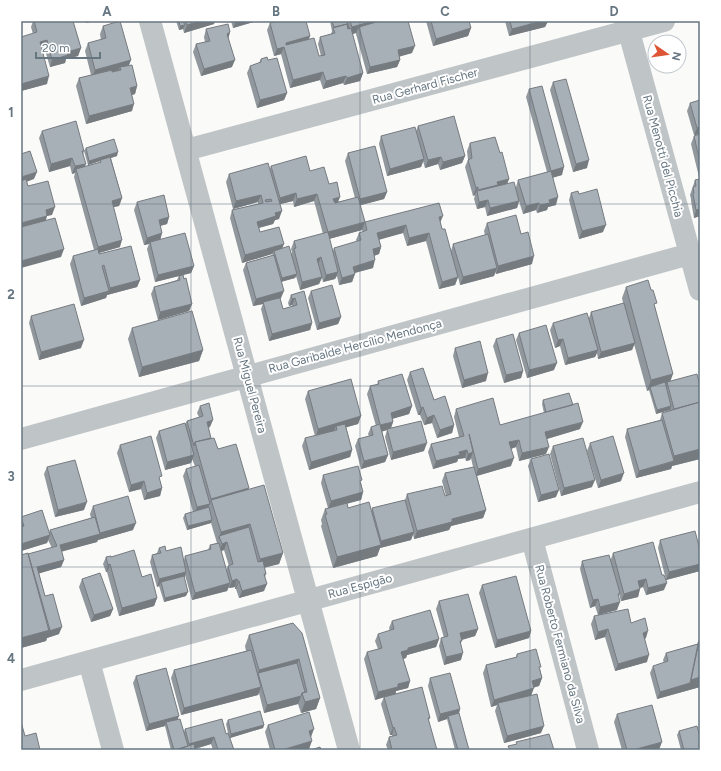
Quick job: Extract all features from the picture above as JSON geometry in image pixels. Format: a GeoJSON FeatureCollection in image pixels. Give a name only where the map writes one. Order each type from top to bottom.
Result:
{"type":"FeatureCollection","features":[{"type":"Feature","properties":{"kind":"street","name":"Rua Miguel Pereira"},"geometry":{"type":"LineString","coordinates":[[150,21],[349,750]]}},
{"type":"Feature","properties":{"kind":"street","name":"Rua Gerhard Fischer"},"geometry":{"type":"LineString","coordinates":[[186,150],[627,26],[664,21]]}},
{"type":"Feature","properties":{"kind":"street","name":"Rua Menotti del Picchia"},"geometry":{"type":"LineString","coordinates":[[627,26],[700,290]]}},
{"type":"Feature","properties":{"kind":"street","name":"Rua Garibalde Hercílio Mendonça"},"geometry":{"type":"LineString","coordinates":[[23,433],[247,376],[690,254]]}},
{"type":"Feature","properties":{"kind":"street","name":"Rua Espigão"},"geometry":{"type":"LineString","coordinates":[[21,680],[700,492]]}},
{"type":"Feature","properties":{"kind":"street","name":"Rua Roberto Fermiano da Silva"},"geometry":{"type":"LineString","coordinates":[[532,539],[588,750]]}},
{"type":"Feature","properties":{"kind":"street"},"geometry":{"type":"LineString","coordinates":[[89,661],[114,750]]}},
{"type":"Feature","properties":{"kind":"building"},"geometry":{"type":"Polygon","coordinates":[[[34,21],[73,21],[81,48],[67,52],[68,55],[52,60],[47,40],[40,42],[49,76],[21,84],[21,37],[37,32],[34,21]]]}},
{"type":"Feature","properties":{"kind":"building"},"geometry":{"type":"Polygon","coordinates":[[[120,21],[131,60],[95,70],[88,43],[106,38],[103,26],[120,21]]]}},
{"type":"Feature","properties":{"kind":"building"},"geometry":{"type":"Polygon","coordinates":[[[179,21],[183,21],[185,25],[180,26],[179,21]]]}},
{"type":"Feature","properties":{"kind":"building"},"geometry":{"type":"Polygon","coordinates":[[[186,21],[202,21],[187,25],[186,21]]]}},
{"type":"Feature","properties":{"kind":"building"},"geometry":{"type":"Polygon","coordinates":[[[277,21],[306,21],[310,36],[286,43],[286,45],[314,38],[319,56],[325,55],[320,37],[335,33],[333,28],[347,24],[348,29],[351,28],[363,73],[347,78],[346,76],[326,81],[323,72],[293,80],[284,47],[277,49],[270,23],[277,21]]]}},
{"type":"Feature","properties":{"kind":"building"},"geometry":{"type":"Polygon","coordinates":[[[332,21],[347,21],[349,28],[348,29],[347,24],[334,27],[332,21]]]}},
{"type":"Feature","properties":{"kind":"building"},"geometry":{"type":"Polygon","coordinates":[[[350,21],[373,21],[352,27],[350,21]]]}},
{"type":"Feature","properties":{"kind":"building"},"geometry":{"type":"Polygon","coordinates":[[[380,21],[408,21],[415,46],[398,50],[400,60],[370,67],[359,27],[380,21]]]}},
{"type":"Feature","properties":{"kind":"building"},"geometry":{"type":"Polygon","coordinates":[[[431,21],[469,21],[471,28],[436,39],[431,21]]]}},
{"type":"Feature","properties":{"kind":"building"},"geometry":{"type":"Polygon","coordinates":[[[510,21],[542,21],[512,29],[510,21]]]}},
{"type":"Feature","properties":{"kind":"building"},"geometry":{"type":"Polygon","coordinates":[[[228,24],[230,32],[227,34],[235,60],[204,69],[196,44],[210,41],[206,29],[228,24]]]}},
{"type":"Feature","properties":{"kind":"building"},"geometry":{"type":"Polygon","coordinates":[[[267,57],[268,60],[277,58],[287,93],[260,100],[250,66],[261,62],[261,59],[267,57]]]}},
{"type":"Feature","properties":{"kind":"building"},"geometry":{"type":"Polygon","coordinates":[[[132,65],[137,86],[130,88],[134,104],[89,116],[79,78],[112,70],[112,72],[121,70],[120,67],[132,65]]]}},
{"type":"Feature","properties":{"kind":"building"},"geometry":{"type":"Polygon","coordinates":[[[566,79],[589,160],[576,164],[553,82],[566,79]]]}},
{"type":"Feature","properties":{"kind":"building"},"geometry":{"type":"Polygon","coordinates":[[[542,86],[564,167],[551,171],[529,89],[542,86]]]}},
{"type":"Feature","properties":{"kind":"building"},"geometry":{"type":"Polygon","coordinates":[[[700,100],[700,127],[697,128],[690,103],[700,100]]]}},
{"type":"Feature","properties":{"kind":"building"},"geometry":{"type":"Polygon","coordinates":[[[454,116],[465,156],[443,162],[441,157],[428,160],[418,126],[454,116]]]}},
{"type":"Feature","properties":{"kind":"building"},"geometry":{"type":"Polygon","coordinates":[[[76,121],[86,164],[75,166],[72,158],[51,164],[42,131],[76,121]]]}},
{"type":"Feature","properties":{"kind":"building"},"geometry":{"type":"Polygon","coordinates":[[[415,127],[424,159],[390,169],[381,136],[415,127]]]}},
{"type":"Feature","properties":{"kind":"building"},"geometry":{"type":"Polygon","coordinates":[[[700,134],[700,162],[694,136],[700,134]]]}},
{"type":"Feature","properties":{"kind":"building"},"geometry":{"type":"Polygon","coordinates":[[[495,137],[500,153],[502,152],[509,179],[497,182],[498,185],[478,190],[478,187],[476,188],[468,160],[472,158],[470,143],[495,137]]]}},
{"type":"Feature","properties":{"kind":"building"},"geometry":{"type":"Polygon","coordinates":[[[114,139],[118,152],[89,161],[86,148],[114,139]]]}},
{"type":"Feature","properties":{"kind":"building"},"geometry":{"type":"Polygon","coordinates":[[[375,146],[387,192],[360,199],[348,153],[375,146]]]}},
{"type":"Feature","properties":{"kind":"building"},"geometry":{"type":"Polygon","coordinates":[[[30,151],[37,172],[21,177],[21,154],[30,151]]]}},
{"type":"Feature","properties":{"kind":"building"},"geometry":{"type":"Polygon","coordinates":[[[306,156],[310,171],[324,167],[329,184],[337,182],[340,197],[333,199],[335,203],[358,197],[365,222],[328,232],[317,194],[297,199],[296,193],[280,198],[271,166],[306,156]]]}},
{"type":"Feature","properties":{"kind":"building"},"geometry":{"type":"Polygon","coordinates":[[[110,157],[122,198],[112,201],[122,240],[98,247],[76,169],[101,162],[100,160],[110,157]]]}},
{"type":"Feature","properties":{"kind":"building"},"geometry":{"type":"Polygon","coordinates":[[[268,163],[282,211],[275,213],[276,216],[257,222],[260,232],[279,227],[284,244],[245,255],[232,210],[263,203],[261,195],[236,201],[229,174],[268,163]],[[271,199],[265,200],[266,202],[272,201],[271,199]]]}},
{"type":"Feature","properties":{"kind":"building"},"geometry":{"type":"Polygon","coordinates":[[[551,171],[558,197],[549,200],[550,203],[540,205],[539,203],[526,206],[518,180],[551,171]]]}},
{"type":"Feature","properties":{"kind":"building"},"geometry":{"type":"Polygon","coordinates":[[[26,179],[28,186],[48,181],[55,207],[46,210],[47,216],[21,223],[21,181],[26,179]]]}},
{"type":"Feature","properties":{"kind":"building"},"geometry":{"type":"Polygon","coordinates":[[[700,179],[700,209],[696,210],[693,187],[696,186],[695,180],[700,179]]]}},
{"type":"Feature","properties":{"kind":"building"},"geometry":{"type":"Polygon","coordinates":[[[514,182],[519,201],[490,208],[488,200],[479,202],[477,191],[514,182]]]}},
{"type":"Feature","properties":{"kind":"building"},"geometry":{"type":"Polygon","coordinates":[[[597,189],[606,225],[582,231],[571,193],[578,191],[579,194],[597,189]]]}},
{"type":"Feature","properties":{"kind":"building"},"geometry":{"type":"Polygon","coordinates":[[[164,195],[169,217],[159,220],[162,233],[147,238],[137,202],[164,195]]]}},
{"type":"Feature","properties":{"kind":"building"},"geometry":{"type":"Polygon","coordinates":[[[439,203],[443,216],[439,217],[442,229],[445,229],[458,277],[442,282],[429,233],[409,238],[406,225],[377,233],[381,247],[373,249],[375,260],[353,267],[355,274],[342,278],[334,248],[361,240],[359,233],[367,230],[365,222],[439,203]]]}},
{"type":"Feature","properties":{"kind":"building"},"geometry":{"type":"Polygon","coordinates":[[[516,215],[521,234],[528,232],[534,256],[498,266],[487,223],[516,215]]]}},
{"type":"Feature","properties":{"kind":"building"},"geometry":{"type":"Polygon","coordinates":[[[55,218],[64,249],[21,261],[21,227],[55,218]]]}},
{"type":"Feature","properties":{"kind":"building"},"geometry":{"type":"Polygon","coordinates":[[[328,232],[338,272],[326,275],[321,257],[317,259],[322,277],[302,282],[294,249],[296,248],[294,241],[328,232]]]}},
{"type":"Feature","properties":{"kind":"building"},"geometry":{"type":"Polygon","coordinates":[[[185,233],[194,266],[158,275],[150,242],[185,233]]]}},
{"type":"Feature","properties":{"kind":"building"},"geometry":{"type":"Polygon","coordinates":[[[488,234],[497,268],[463,277],[453,244],[488,234]]]}},
{"type":"Feature","properties":{"kind":"building"},"geometry":{"type":"Polygon","coordinates":[[[131,246],[140,280],[110,288],[104,265],[102,266],[109,291],[84,298],[73,256],[98,249],[99,254],[131,246]]]}},
{"type":"Feature","properties":{"kind":"building"},"geometry":{"type":"Polygon","coordinates":[[[289,246],[297,274],[282,278],[274,251],[289,246]]]}},
{"type":"Feature","properties":{"kind":"building"},"geometry":{"type":"Polygon","coordinates":[[[274,255],[284,291],[256,299],[246,263],[274,255]]]}},
{"type":"Feature","properties":{"kind":"building"},"geometry":{"type":"Polygon","coordinates":[[[183,275],[184,279],[186,278],[192,304],[160,312],[154,287],[180,280],[179,276],[183,275]]]}},
{"type":"Feature","properties":{"kind":"building"},"geometry":{"type":"Polygon","coordinates":[[[648,280],[657,303],[654,304],[673,374],[651,380],[626,287],[648,280]]]}},
{"type":"Feature","properties":{"kind":"building"},"geometry":{"type":"Polygon","coordinates":[[[332,285],[341,317],[319,323],[311,291],[332,285]]]}},
{"type":"Feature","properties":{"kind":"building"},"geometry":{"type":"Polygon","coordinates":[[[304,291],[312,323],[272,334],[263,302],[280,298],[283,309],[297,305],[295,298],[292,299],[291,295],[304,291]]]}},
{"type":"Feature","properties":{"kind":"building"},"geometry":{"type":"Polygon","coordinates":[[[624,303],[635,343],[601,352],[591,312],[624,303]]]}},
{"type":"Feature","properties":{"kind":"building"},"geometry":{"type":"Polygon","coordinates":[[[74,304],[84,340],[41,352],[31,316],[74,304]]]}},
{"type":"Feature","properties":{"kind":"building"},"geometry":{"type":"Polygon","coordinates":[[[192,311],[203,350],[142,367],[132,328],[192,311]]]}},
{"type":"Feature","properties":{"kind":"building"},"geometry":{"type":"Polygon","coordinates":[[[587,313],[598,350],[568,358],[563,339],[558,340],[553,323],[587,313]]]}},
{"type":"Feature","properties":{"kind":"building"},"geometry":{"type":"Polygon","coordinates":[[[546,325],[557,363],[529,370],[519,333],[546,325]]]}},
{"type":"Feature","properties":{"kind":"building"},"geometry":{"type":"Polygon","coordinates":[[[513,334],[523,371],[506,375],[496,339],[513,334]]]}},
{"type":"Feature","properties":{"kind":"building"},"geometry":{"type":"Polygon","coordinates":[[[480,341],[488,373],[464,380],[455,348],[480,341]]]}},
{"type":"Feature","properties":{"kind":"building"},"geometry":{"type":"Polygon","coordinates":[[[423,368],[434,400],[445,396],[454,425],[440,430],[434,415],[427,418],[423,407],[421,408],[410,372],[423,368]]]}},
{"type":"Feature","properties":{"kind":"building"},"geometry":{"type":"Polygon","coordinates":[[[402,374],[412,406],[391,413],[393,422],[380,425],[388,455],[364,461],[358,439],[373,435],[371,427],[380,424],[370,386],[379,384],[378,381],[402,374]]]}},
{"type":"Feature","properties":{"kind":"building"},"geometry":{"type":"Polygon","coordinates":[[[697,374],[700,387],[700,402],[674,409],[667,382],[697,374]]]}},
{"type":"Feature","properties":{"kind":"building"},"geometry":{"type":"Polygon","coordinates":[[[351,379],[361,416],[318,429],[308,391],[351,379]]]}},
{"type":"Feature","properties":{"kind":"building"},"geometry":{"type":"Polygon","coordinates":[[[665,382],[671,406],[657,410],[650,387],[665,382]]]}},
{"type":"Feature","properties":{"kind":"building"},"geometry":{"type":"Polygon","coordinates":[[[569,393],[573,405],[546,412],[543,400],[569,393]]]}},
{"type":"Feature","properties":{"kind":"building"},"geometry":{"type":"Polygon","coordinates":[[[493,398],[500,425],[578,403],[583,422],[545,432],[549,447],[522,453],[519,440],[509,442],[514,458],[478,469],[469,434],[473,452],[468,454],[467,450],[459,452],[460,455],[436,461],[431,444],[464,436],[456,409],[493,398]]]}},
{"type":"Feature","properties":{"kind":"building"},"geometry":{"type":"Polygon","coordinates":[[[700,402],[700,449],[674,456],[662,413],[700,402]]]}},
{"type":"Feature","properties":{"kind":"building"},"geometry":{"type":"Polygon","coordinates":[[[209,403],[213,420],[207,422],[211,438],[195,442],[194,446],[187,421],[203,416],[200,406],[209,403]]]}},
{"type":"Feature","properties":{"kind":"building"},"geometry":{"type":"Polygon","coordinates":[[[662,420],[674,461],[639,471],[627,429],[662,420]]]}},
{"type":"Feature","properties":{"kind":"building"},"geometry":{"type":"Polygon","coordinates":[[[421,421],[427,443],[393,452],[387,429],[421,421]]]}},
{"type":"Feature","properties":{"kind":"building"},"geometry":{"type":"Polygon","coordinates":[[[185,423],[194,455],[167,462],[159,431],[185,423]]]}},
{"type":"Feature","properties":{"kind":"building"},"geometry":{"type":"Polygon","coordinates":[[[345,424],[352,450],[311,462],[305,438],[337,430],[336,426],[345,424]]]}},
{"type":"Feature","properties":{"kind":"building"},"geometry":{"type":"Polygon","coordinates":[[[151,436],[162,476],[159,477],[162,488],[147,493],[144,481],[131,485],[120,445],[151,436]]]}},
{"type":"Feature","properties":{"kind":"building"},"geometry":{"type":"Polygon","coordinates":[[[613,436],[624,473],[601,480],[590,443],[613,436]]]}},
{"type":"Feature","properties":{"kind":"building"},"geometry":{"type":"Polygon","coordinates":[[[214,438],[218,449],[236,444],[249,488],[211,499],[195,442],[214,438]]]}},
{"type":"Feature","properties":{"kind":"building"},"geometry":{"type":"Polygon","coordinates":[[[583,438],[595,480],[564,488],[553,446],[583,438]]]}},
{"type":"Feature","properties":{"kind":"building"},"geometry":{"type":"Polygon","coordinates":[[[549,454],[559,490],[541,495],[531,459],[549,454]]]}},
{"type":"Feature","properties":{"kind":"building"},"geometry":{"type":"Polygon","coordinates":[[[75,460],[87,502],[58,510],[47,467],[75,460]]]}},
{"type":"Feature","properties":{"kind":"building"},"geometry":{"type":"Polygon","coordinates":[[[199,465],[210,504],[197,507],[186,469],[199,465]]]}},
{"type":"Feature","properties":{"kind":"building"},"geometry":{"type":"Polygon","coordinates":[[[358,466],[362,480],[360,481],[363,492],[331,501],[323,475],[358,466]]]}},
{"type":"Feature","properties":{"kind":"building"},"geometry":{"type":"Polygon","coordinates":[[[474,467],[486,510],[452,519],[452,522],[417,531],[407,494],[442,486],[445,496],[451,494],[445,473],[474,467]]]}},
{"type":"Feature","properties":{"kind":"building"},"geometry":{"type":"Polygon","coordinates":[[[264,485],[283,553],[260,559],[250,524],[221,532],[211,500],[264,485]]]}},
{"type":"Feature","properties":{"kind":"building"},"geometry":{"type":"Polygon","coordinates":[[[128,496],[136,523],[100,533],[93,506],[128,496]]]}},
{"type":"Feature","properties":{"kind":"building"},"geometry":{"type":"Polygon","coordinates":[[[405,500],[414,532],[381,541],[372,508],[405,500]]]}},
{"type":"Feature","properties":{"kind":"building"},"geometry":{"type":"Polygon","coordinates":[[[369,502],[381,545],[337,557],[325,515],[327,514],[325,509],[347,503],[348,508],[369,502]]]}},
{"type":"Feature","properties":{"kind":"building"},"geometry":{"type":"Polygon","coordinates":[[[209,507],[212,520],[188,526],[185,514],[209,507]]]}},
{"type":"Feature","properties":{"kind":"building"},"geometry":{"type":"Polygon","coordinates":[[[42,510],[50,535],[21,544],[21,527],[24,526],[21,517],[42,510]]]}},
{"type":"Feature","properties":{"kind":"building"},"geometry":{"type":"Polygon","coordinates":[[[95,517],[100,534],[60,545],[64,560],[37,567],[45,596],[53,594],[62,627],[49,631],[28,554],[57,546],[50,530],[95,517]]]}},
{"type":"Feature","properties":{"kind":"building"},"geometry":{"type":"Polygon","coordinates":[[[249,527],[258,562],[263,561],[266,574],[264,574],[267,584],[242,591],[237,579],[232,581],[228,566],[233,564],[227,542],[222,544],[219,536],[249,527]]]}},
{"type":"Feature","properties":{"kind":"building"},"geometry":{"type":"Polygon","coordinates":[[[695,531],[700,550],[700,564],[669,572],[660,540],[695,531]]]}},
{"type":"Feature","properties":{"kind":"building"},"geometry":{"type":"Polygon","coordinates":[[[653,542],[662,575],[664,575],[667,583],[648,588],[646,579],[638,581],[640,589],[624,594],[613,553],[653,542]]]}},
{"type":"Feature","properties":{"kind":"building"},"geometry":{"type":"Polygon","coordinates":[[[219,543],[230,583],[195,593],[185,556],[211,549],[210,545],[219,543]]]}},
{"type":"Feature","properties":{"kind":"building"},"geometry":{"type":"Polygon","coordinates":[[[165,546],[166,551],[181,547],[186,572],[159,579],[152,555],[161,553],[159,548],[165,546]]]}},
{"type":"Feature","properties":{"kind":"building"},"geometry":{"type":"Polygon","coordinates":[[[134,550],[142,577],[151,574],[157,598],[122,608],[110,564],[108,565],[106,557],[111,557],[134,550]]]}},
{"type":"Feature","properties":{"kind":"building"},"geometry":{"type":"Polygon","coordinates":[[[28,553],[50,630],[21,638],[21,555],[28,553]]]}},
{"type":"Feature","properties":{"kind":"building"},"geometry":{"type":"Polygon","coordinates":[[[609,555],[620,593],[618,594],[620,602],[600,607],[598,599],[593,600],[582,561],[609,555]]]}},
{"type":"Feature","properties":{"kind":"building"},"geometry":{"type":"Polygon","coordinates":[[[100,573],[113,609],[94,615],[82,579],[100,573]]]}},
{"type":"Feature","properties":{"kind":"building"},"geometry":{"type":"Polygon","coordinates":[[[184,576],[188,592],[165,598],[161,582],[184,576]]]}},
{"type":"Feature","properties":{"kind":"building"},"geometry":{"type":"Polygon","coordinates":[[[516,576],[531,631],[497,640],[482,585],[516,576]]]}},
{"type":"Feature","properties":{"kind":"building"},"geometry":{"type":"Polygon","coordinates":[[[468,594],[478,629],[460,633],[463,653],[446,657],[441,638],[448,636],[439,601],[468,594]]]}},
{"type":"Feature","properties":{"kind":"building"},"geometry":{"type":"Polygon","coordinates":[[[628,609],[631,623],[645,618],[648,631],[643,633],[649,655],[618,664],[608,629],[598,632],[594,616],[628,609]]]}},
{"type":"Feature","properties":{"kind":"building"},"geometry":{"type":"Polygon","coordinates":[[[430,610],[439,639],[408,648],[408,650],[401,652],[410,681],[398,684],[398,687],[378,692],[367,652],[382,648],[378,634],[394,629],[392,621],[430,610]]]}},
{"type":"Feature","properties":{"kind":"building"},"geometry":{"type":"Polygon","coordinates":[[[293,623],[302,633],[320,698],[305,702],[302,693],[307,692],[299,659],[259,670],[249,635],[293,623]]]}},
{"type":"Feature","properties":{"kind":"building"},"geometry":{"type":"Polygon","coordinates":[[[700,637],[700,677],[691,680],[700,637]]]}},
{"type":"Feature","properties":{"kind":"building"},"geometry":{"type":"Polygon","coordinates":[[[698,644],[690,683],[660,692],[653,666],[668,661],[666,653],[698,644]]]}},
{"type":"Feature","properties":{"kind":"building"},"geometry":{"type":"Polygon","coordinates":[[[536,649],[541,667],[539,667],[542,678],[532,681],[534,688],[494,700],[486,665],[517,657],[517,654],[536,649]]]}},
{"type":"Feature","properties":{"kind":"building"},"geometry":{"type":"Polygon","coordinates":[[[251,650],[261,687],[184,708],[174,670],[251,650]]]}},
{"type":"Feature","properties":{"kind":"building"},"geometry":{"type":"Polygon","coordinates":[[[297,663],[305,692],[302,693],[301,696],[267,705],[258,673],[297,663]]]}},
{"type":"Feature","properties":{"kind":"building"},"geometry":{"type":"Polygon","coordinates":[[[166,668],[179,716],[149,724],[136,676],[166,668]]]}},
{"type":"Feature","properties":{"kind":"building"},"geometry":{"type":"Polygon","coordinates":[[[450,673],[460,709],[440,714],[430,678],[450,673]]]}},
{"type":"Feature","properties":{"kind":"building"},"geometry":{"type":"Polygon","coordinates":[[[422,687],[430,718],[428,718],[437,750],[392,750],[389,737],[397,735],[394,727],[393,728],[384,697],[422,687]]]}},
{"type":"Feature","properties":{"kind":"building"},"geometry":{"type":"Polygon","coordinates":[[[537,694],[544,726],[507,736],[498,703],[537,694]]]}},
{"type":"Feature","properties":{"kind":"building"},"geometry":{"type":"Polygon","coordinates":[[[652,705],[662,742],[633,750],[627,750],[617,714],[652,705]]]}},
{"type":"Feature","properties":{"kind":"building"},"geometry":{"type":"Polygon","coordinates":[[[260,711],[264,725],[231,734],[228,720],[260,711]]]}},
{"type":"Feature","properties":{"kind":"building"},"geometry":{"type":"Polygon","coordinates":[[[309,712],[314,729],[309,731],[312,741],[282,750],[275,750],[268,725],[309,712]]]}},
{"type":"Feature","properties":{"kind":"building"},"geometry":{"type":"Polygon","coordinates":[[[459,713],[469,750],[458,750],[448,716],[459,713]]]}},
{"type":"Feature","properties":{"kind":"building"},"geometry":{"type":"Polygon","coordinates":[[[180,719],[188,746],[174,750],[166,722],[180,719]]]}},
{"type":"Feature","properties":{"kind":"building"},"geometry":{"type":"Polygon","coordinates":[[[222,719],[226,734],[228,733],[234,750],[218,750],[214,737],[189,744],[185,729],[222,719]]]}},
{"type":"Feature","properties":{"kind":"building"},"geometry":{"type":"Polygon","coordinates":[[[21,722],[25,736],[36,733],[40,750],[21,750],[21,722]]]}},
{"type":"Feature","properties":{"kind":"building"},"geometry":{"type":"Polygon","coordinates":[[[697,726],[700,737],[700,750],[684,750],[679,731],[697,726]]]}},
{"type":"Feature","properties":{"kind":"building"},"geometry":{"type":"Polygon","coordinates":[[[549,734],[554,750],[510,750],[508,746],[517,744],[516,742],[549,734]]]}},
{"type":"Feature","properties":{"kind":"building"},"geometry":{"type":"Polygon","coordinates":[[[194,744],[195,750],[176,750],[194,744]]]}},
{"type":"Feature","properties":{"kind":"building"},"geometry":{"type":"Polygon","coordinates":[[[320,747],[321,750],[311,750],[320,747]]]}}]}
